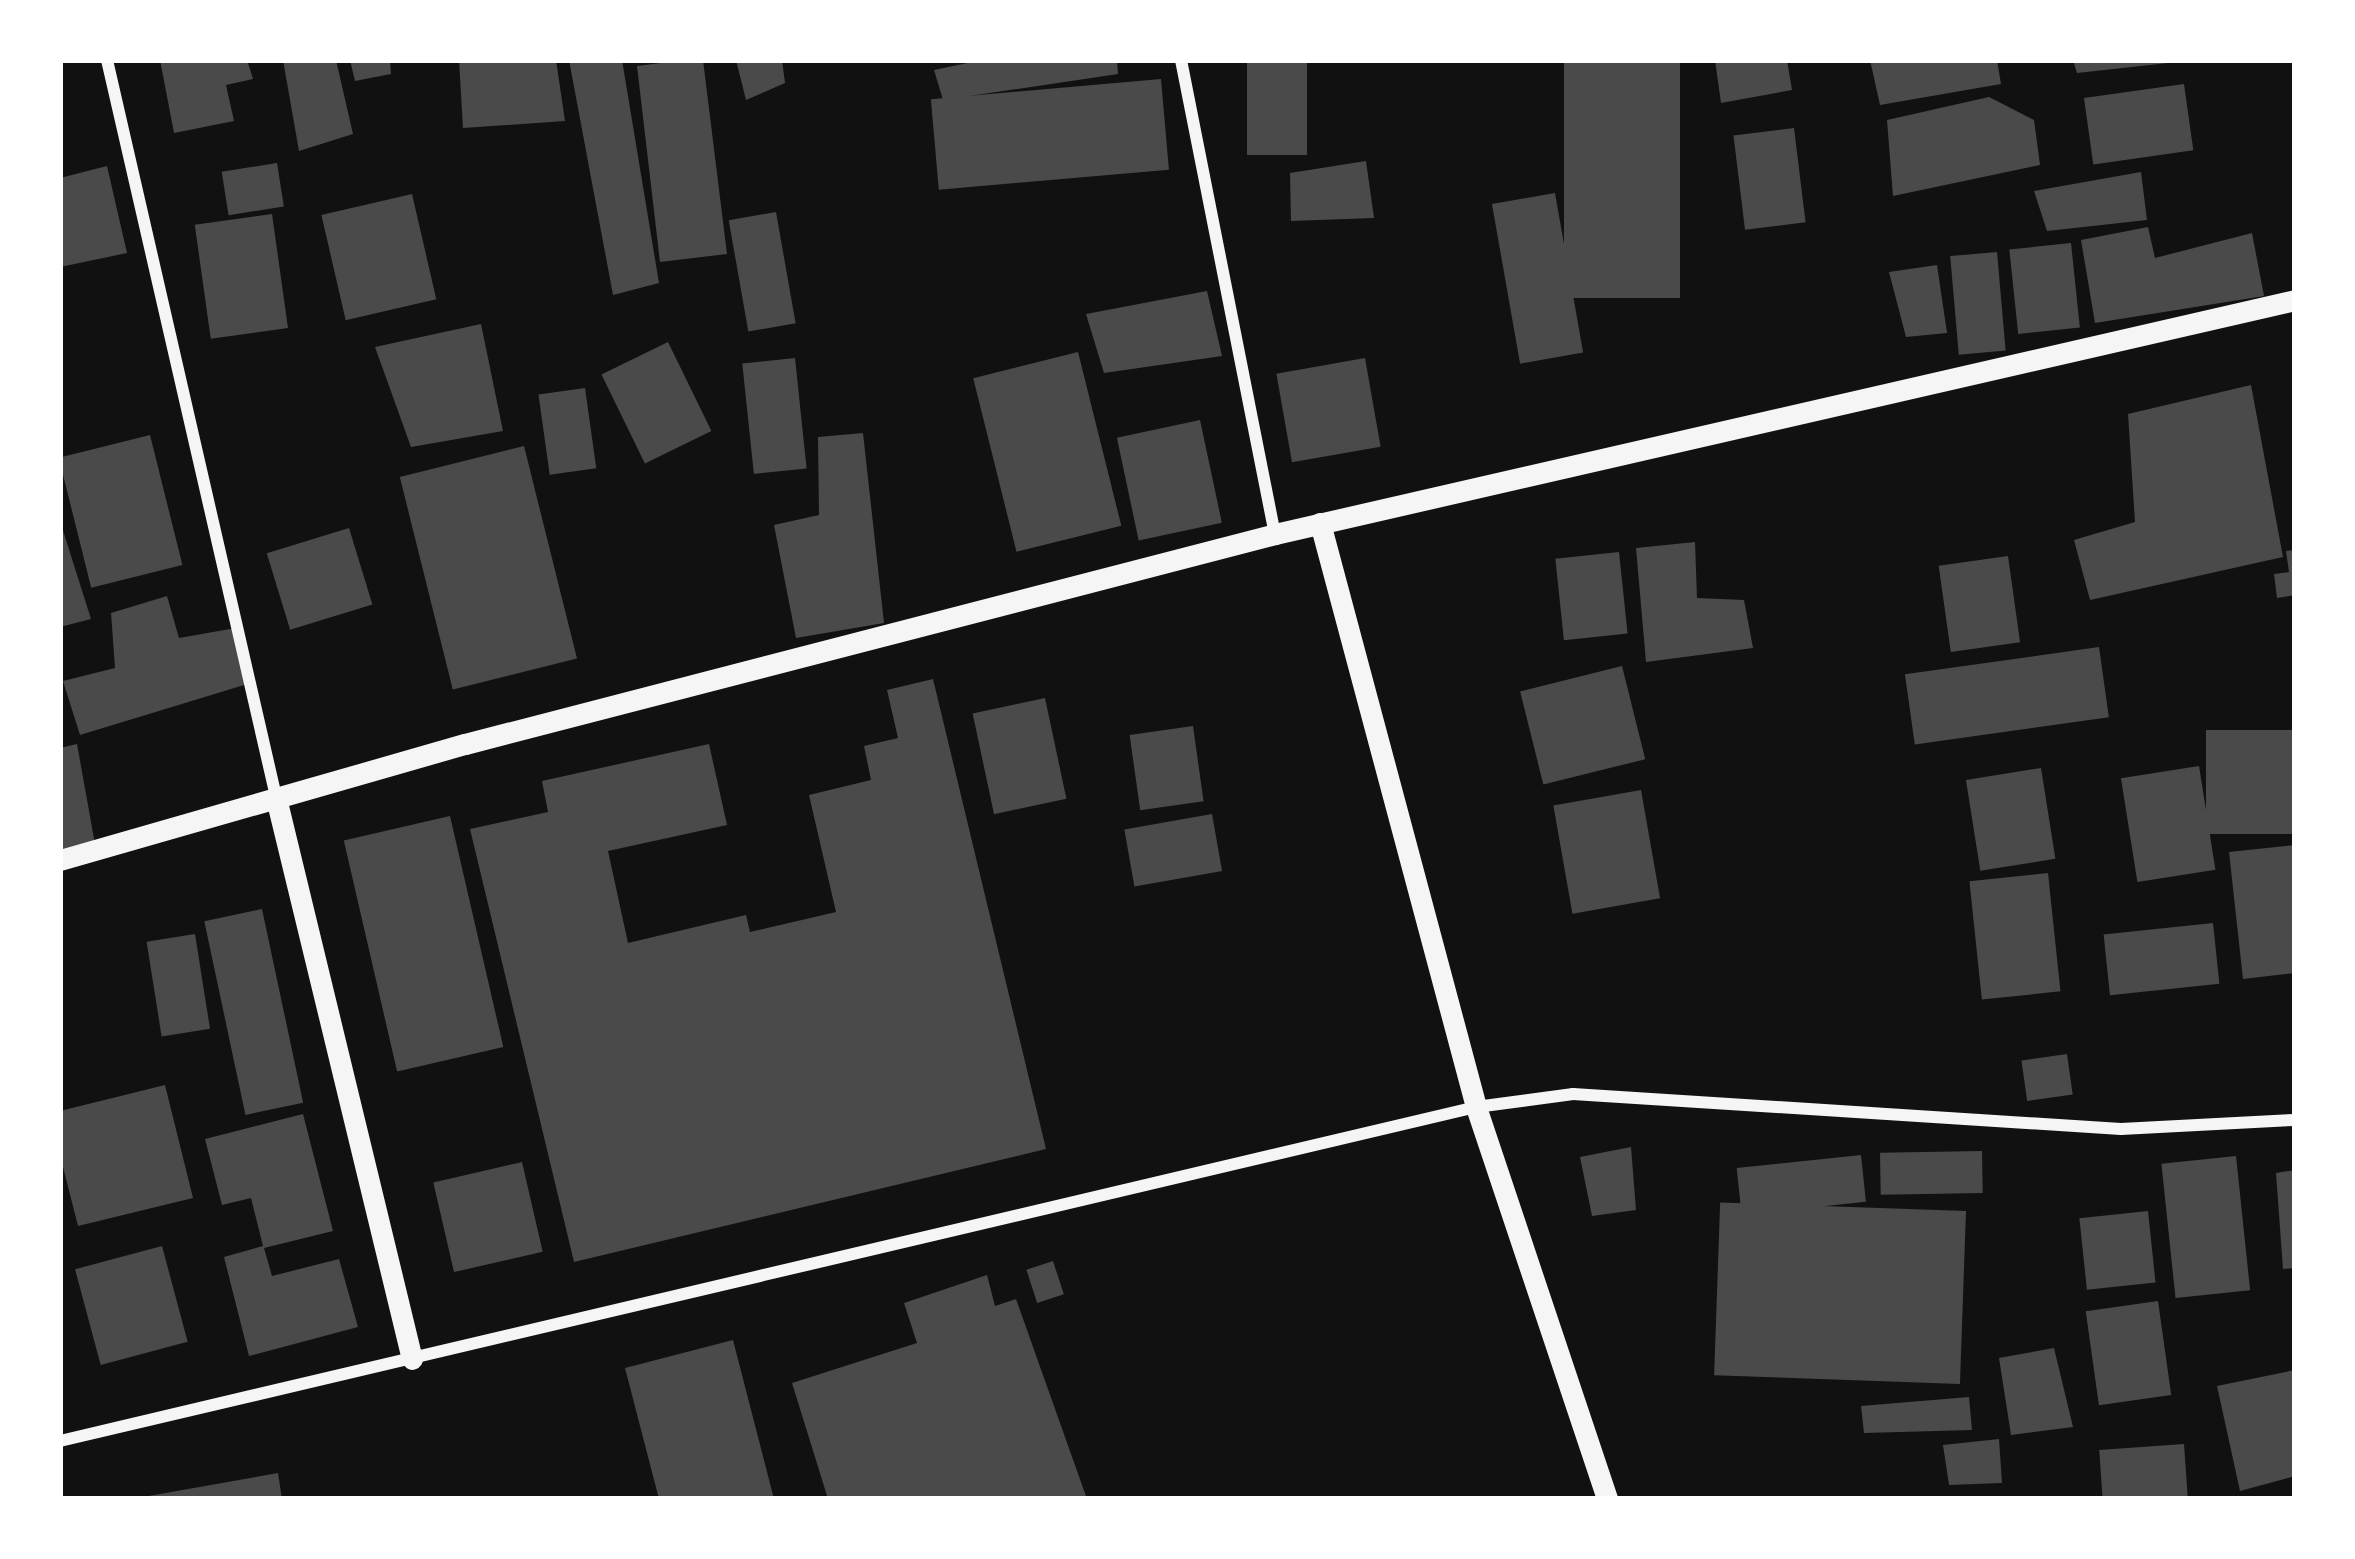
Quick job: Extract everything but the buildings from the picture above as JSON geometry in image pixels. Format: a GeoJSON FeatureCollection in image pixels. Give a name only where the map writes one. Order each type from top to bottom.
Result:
{"type":"FeatureCollection","features":[{"type":"Feature","properties":{"kind":"street"},"geometry":{"type":"LineString","coordinates":[[107,60],[277,802],[412,1359]]}},
{"type":"Feature","properties":{"kind":"street"},"geometry":{"type":"LineString","coordinates":[[1180,60],[1275,534]]}},
{"type":"Feature","properties":{"kind":"street"},"geometry":{"type":"LineString","coordinates":[[60,860],[277,802],[465,744],[1275,534],[2295,300]]}},
{"type":"Feature","properties":{"kind":"street"},"geometry":{"type":"LineString","coordinates":[[1320,523],[1476,1107],[1607,1499]]}},
{"type":"Feature","properties":{"kind":"street"},"geometry":{"type":"LineString","coordinates":[[60,1441],[1476,1107],[1574,1094],[2121,1129],[2295,1120]]}}]}
